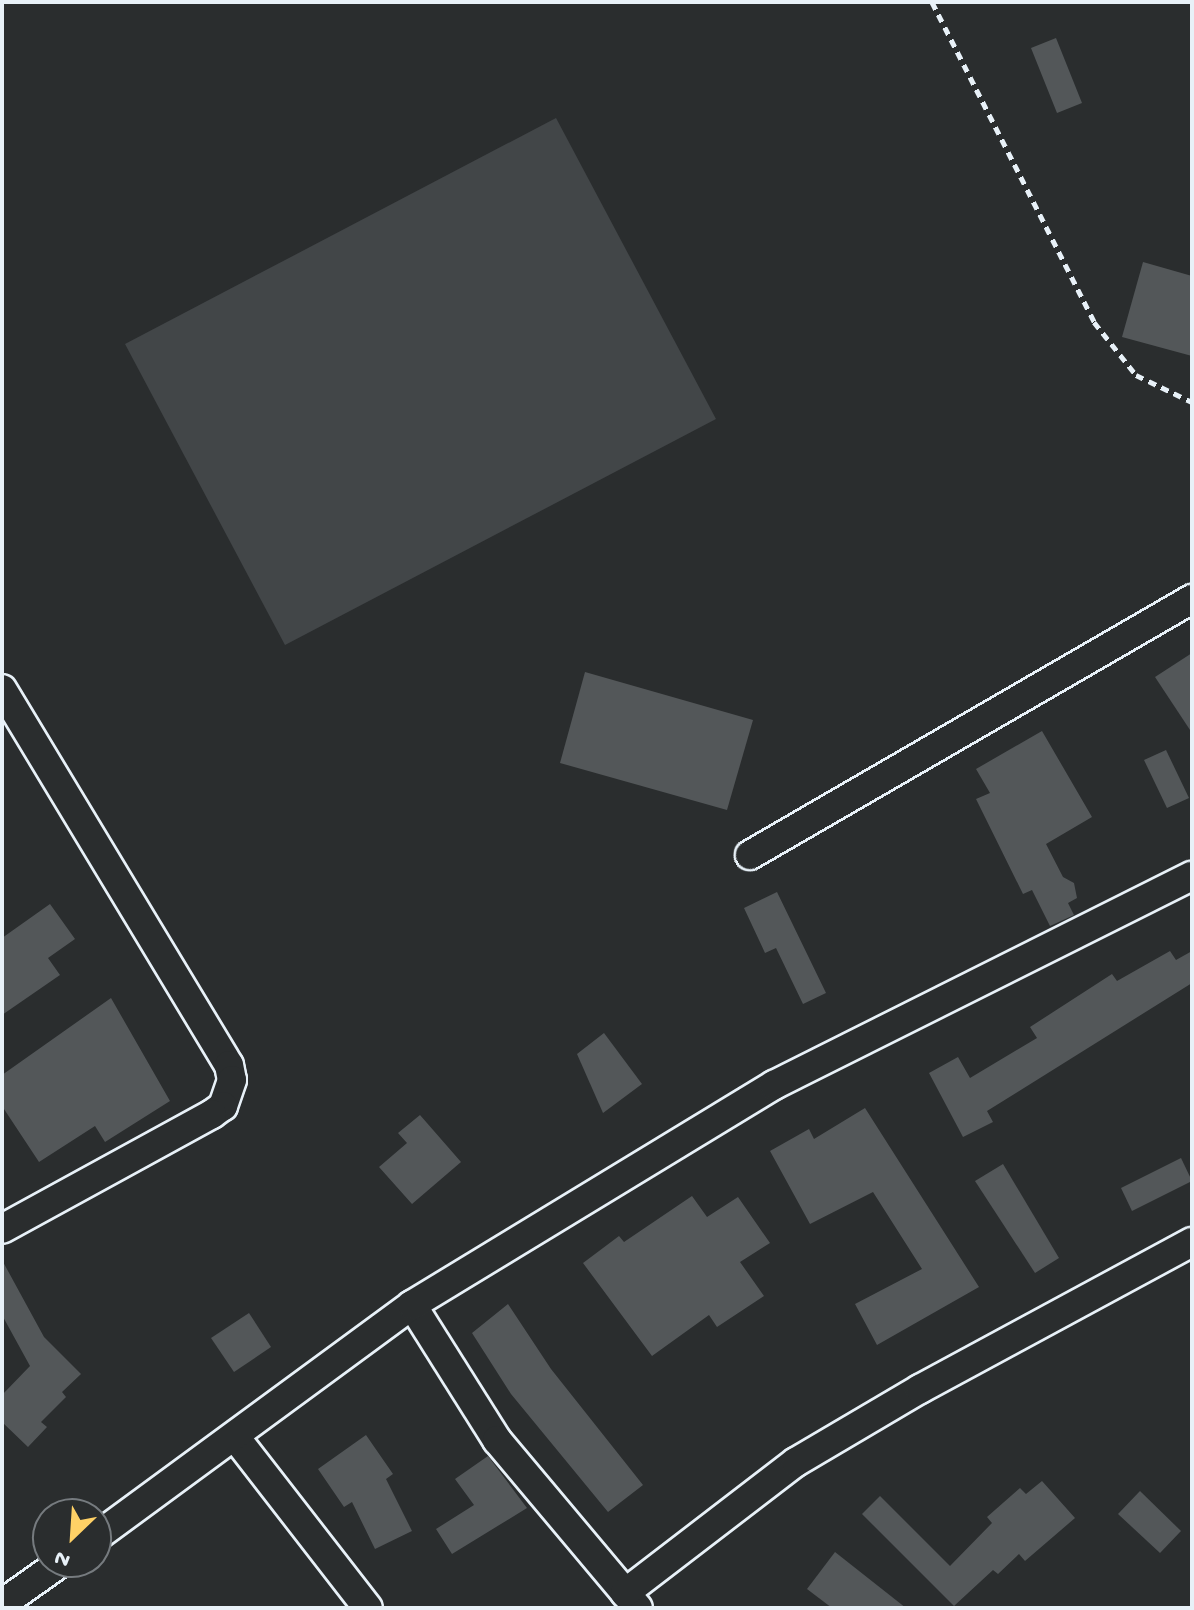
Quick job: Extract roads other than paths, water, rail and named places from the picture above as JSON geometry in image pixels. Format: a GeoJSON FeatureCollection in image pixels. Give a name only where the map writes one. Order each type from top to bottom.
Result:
{"type":"FeatureCollection","features":[{"type":"Feature","properties":{"kind":"street"},"geometry":{"type":"LineString","coordinates":[[750,855],[1192,599]]}},
{"type":"Feature","properties":{"kind":"street"},"geometry":{"type":"LineString","coordinates":[[2,689],[229,1065],[232,1080],[223,1106],[212,1114],[2,1229]]}},
{"type":"Feature","properties":{"kind":"street"},"geometry":{"type":"LineString","coordinates":[[112,1526],[236,1438],[412,1305],[774,1085],[1190,880]]}},
{"type":"Feature","properties":{"kind":"street"},"geometry":{"type":"LineString","coordinates":[[412,1305],[497,1440],[632,1601],[796,1462],[1192,1242]]}},
{"type":"Feature","properties":{"kind":"street"},"geometry":{"type":"LineString","coordinates":[[236,1438],[368,1608]]}},
{"type":"Feature","properties":{"kind":"street"},"geometry":{"type":"LineString","coordinates":[[2,1604],[39,1578]]}}]}
